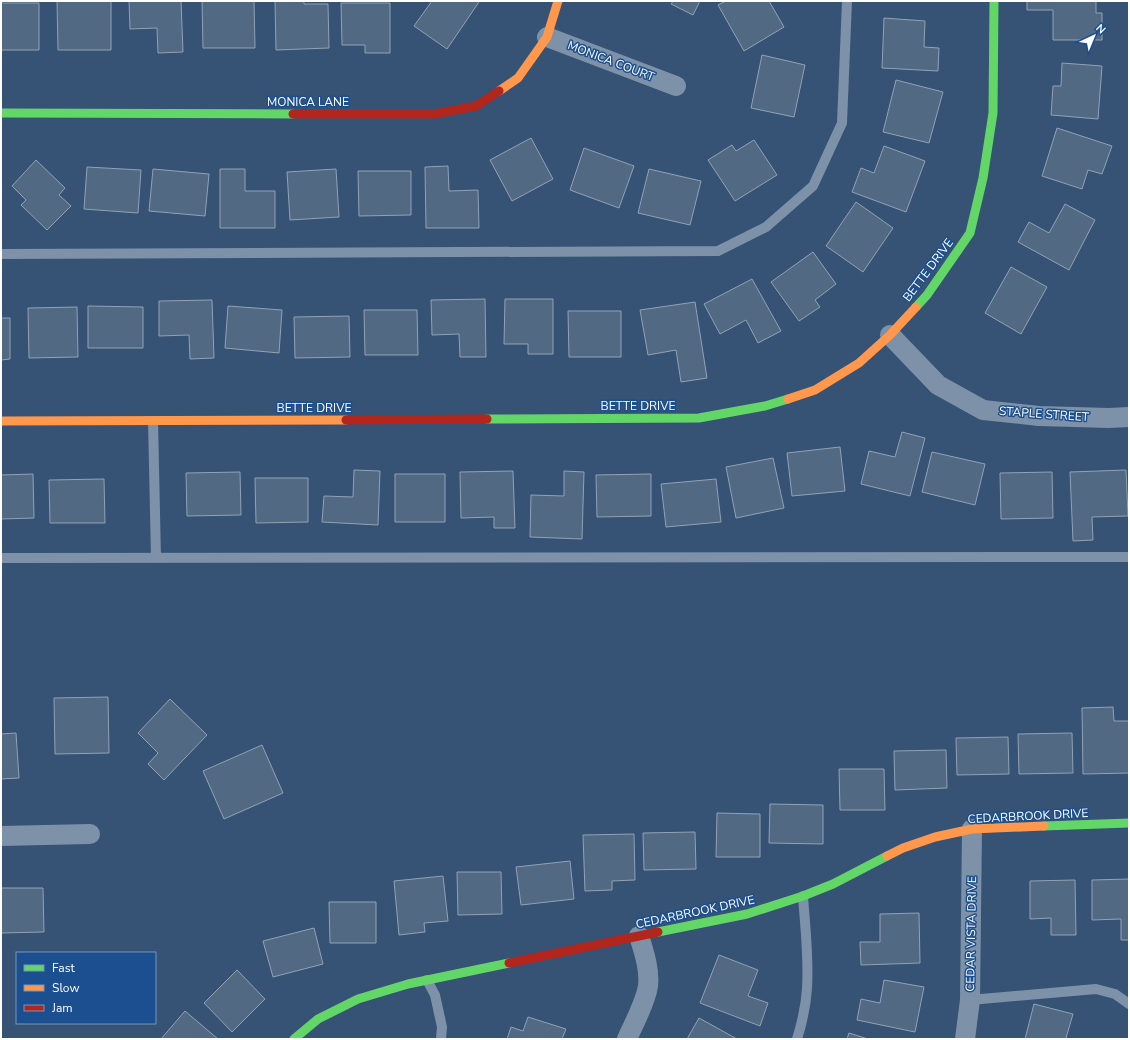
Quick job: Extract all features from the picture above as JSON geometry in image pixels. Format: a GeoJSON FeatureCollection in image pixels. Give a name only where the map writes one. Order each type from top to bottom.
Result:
{"type":"FeatureCollection","features":[{"type":"Feature","properties":{"kind":"street","name":"MONICA LANE"},"geometry":{"type":"LineString","coordinates":[[1,114],[434,114],[476,106],[518,78],[546,36],[558,1]]}},
{"type":"Feature","properties":{"kind":"street","name":"BETTE DRIVE"},"geometry":{"type":"LineString","coordinates":[[1,421],[699,418],[765,406],[815,390],[858,363],[890,335],[927,295],[970,233],[983,178],[993,112],[994,1]]}},
{"type":"Feature","properties":{"kind":"street","name":"MONICA COURT"},"geometry":{"type":"LineString","coordinates":[[546,36],[676,86]]}},
{"type":"Feature","properties":{"kind":"street","name":"STAPLE STREET"},"geometry":{"type":"LineString","coordinates":[[890,335],[938,385],[983,410],[1039,416],[1109,418],[1129,417]]}},
{"type":"Feature","properties":{"kind":"street","name":"CEDARBROOK DRIVE"},"geometry":{"type":"LineString","coordinates":[[294,1039],[318,1019],[358,999],[408,984],[747,914],[803,896],[833,884],[904,848],[935,837],[972,829],[1129,823]]}},
{"type":"Feature","properties":{"kind":"street","name":"CEDAR VISTA DRIVE"},"geometry":{"type":"LineString","coordinates":[[965,1039],[970,1000],[972,829]]}},
{"type":"Feature","properties":{"kind":"street"},"geometry":{"type":"LineString","coordinates":[[1,836],[90,834]]}},
{"type":"Feature","properties":{"kind":"street"},"geometry":{"type":"LineString","coordinates":[[627,1039],[641,1010],[648,986],[647,964],[639,936]]}},
{"type":"Feature","properties":{"kind":"lane"},"geometry":{"type":"LineString","coordinates":[[1,254],[718,251],[766,227],[813,186],[842,123],[847,1]]}},
{"type":"Feature","properties":{"kind":"lane"},"geometry":{"type":"LineString","coordinates":[[153,421],[156,558]]}},
{"type":"Feature","properties":{"kind":"lane"},"geometry":{"type":"LineString","coordinates":[[1,558],[1129,557]]}},
{"type":"Feature","properties":{"kind":"lane"},"geometry":{"type":"LineString","coordinates":[[797,1039],[807,989],[807,952],[803,896]]}},
{"type":"Feature","properties":{"kind":"lane"},"geometry":{"type":"LineString","coordinates":[[428,980],[435,994],[442,1027],[441,1039]]}},
{"type":"Feature","properties":{"kind":"lane"},"geometry":{"type":"LineString","coordinates":[[970,1000],[1096,990],[1115,994],[1129,1004]]}},
{"type":"Feature","properties":{"kind":"building"},"geometry":{"type":"Polygon","coordinates":[[[57,1],[111,1],[111,50],[58,50],[57,1]]]}},
{"type":"Feature","properties":{"kind":"building"},"geometry":{"type":"Polygon","coordinates":[[[129,1],[181,1],[183,52],[158,53],[157,28],[130,29],[129,1]]]}},
{"type":"Feature","properties":{"kind":"building"},"geometry":{"type":"Polygon","coordinates":[[[202,1],[254,1],[255,48],[203,48],[202,1]]]}},
{"type":"Feature","properties":{"kind":"building"},"geometry":{"type":"Polygon","coordinates":[[[275,1],[304,1],[304,4],[328,4],[329,48],[276,50],[275,1]]]}},
{"type":"Feature","properties":{"kind":"building"},"geometry":{"type":"Polygon","coordinates":[[[432,1],[479,2],[447,49],[414,26],[432,1]]]}},
{"type":"Feature","properties":{"kind":"building"},"geometry":{"type":"Polygon","coordinates":[[[673,1],[700,1],[693,15],[671,4],[673,1]]]}},
{"type":"Feature","properties":{"kind":"building"},"geometry":{"type":"Polygon","coordinates":[[[726,1],[769,1],[784,27],[744,51],[718,5],[726,1]]]}},
{"type":"Feature","properties":{"kind":"building"},"geometry":{"type":"Polygon","coordinates":[[[1027,1],[1096,1],[1096,13],[1102,13],[1102,40],[1053,40],[1053,10],[1027,10],[1027,1]]]}},
{"type":"Feature","properties":{"kind":"building"},"geometry":{"type":"Polygon","coordinates":[[[1,3],[39,3],[39,50],[1,50],[1,3]]]}},
{"type":"Feature","properties":{"kind":"building"},"geometry":{"type":"Polygon","coordinates":[[[341,3],[390,3],[390,53],[365,53],[365,45],[342,45],[341,3]]]}},
{"type":"Feature","properties":{"kind":"building"},"geometry":{"type":"Polygon","coordinates":[[[884,18],[925,21],[924,47],[939,48],[938,71],[882,68],[884,18]]]}},
{"type":"Feature","properties":{"kind":"building"},"geometry":{"type":"Polygon","coordinates":[[[762,55],[805,65],[794,117],[751,108],[762,55]]]}},
{"type":"Feature","properties":{"kind":"building"},"geometry":{"type":"Polygon","coordinates":[[[1062,63],[1102,66],[1098,119],[1051,115],[1053,86],[1061,86],[1062,63]]]}},
{"type":"Feature","properties":{"kind":"building"},"geometry":{"type":"Polygon","coordinates":[[[896,80],[943,92],[929,143],[883,132],[896,80]]]}},
{"type":"Feature","properties":{"kind":"building"},"geometry":{"type":"Polygon","coordinates":[[[1057,128],[1112,146],[1102,174],[1088,170],[1082,189],[1042,176],[1057,128]]]}},
{"type":"Feature","properties":{"kind":"building"},"geometry":{"type":"Polygon","coordinates":[[[531,138],[553,179],[512,201],[490,160],[531,138]]]}},
{"type":"Feature","properties":{"kind":"building"},"geometry":{"type":"Polygon","coordinates":[[[754,140],[777,175],[735,201],[708,160],[732,145],[736,151],[754,140]]]}},
{"type":"Feature","properties":{"kind":"building"},"geometry":{"type":"Polygon","coordinates":[[[884,146],[925,161],[906,212],[852,192],[861,168],[874,173],[884,146]]]}},
{"type":"Feature","properties":{"kind":"building"},"geometry":{"type":"Polygon","coordinates":[[[584,148],[634,166],[619,208],[570,190],[584,148]]]}},
{"type":"Feature","properties":{"kind":"building"},"geometry":{"type":"Polygon","coordinates":[[[36,160],[65,188],[59,195],[71,206],[47,230],[21,205],[26,200],[12,186],[36,160]]]}},
{"type":"Feature","properties":{"kind":"building"},"geometry":{"type":"Polygon","coordinates":[[[448,166],[449,191],[478,190],[479,228],[426,228],[425,167],[448,166]]]}},
{"type":"Feature","properties":{"kind":"building"},"geometry":{"type":"Polygon","coordinates":[[[87,167],[141,170],[138,213],[84,209],[87,167]]]}},
{"type":"Feature","properties":{"kind":"building"},"geometry":{"type":"Polygon","coordinates":[[[153,169],[209,174],[205,216],[149,211],[153,169]]]}},
{"type":"Feature","properties":{"kind":"building"},"geometry":{"type":"Polygon","coordinates":[[[220,169],[245,169],[245,191],[275,191],[275,228],[220,228],[220,169]]]}},
{"type":"Feature","properties":{"kind":"building"},"geometry":{"type":"Polygon","coordinates":[[[336,169],[339,217],[290,220],[287,172],[336,169]]]}},
{"type":"Feature","properties":{"kind":"building"},"geometry":{"type":"Polygon","coordinates":[[[649,169],[701,181],[690,225],[638,213],[649,169]]]}},
{"type":"Feature","properties":{"kind":"building"},"geometry":{"type":"Polygon","coordinates":[[[358,171],[411,171],[411,215],[359,216],[358,171]]]}},
{"type":"Feature","properties":{"kind":"building"},"geometry":{"type":"Polygon","coordinates":[[[856,202],[893,228],[863,272],[826,246],[856,202]]]}},
{"type":"Feature","properties":{"kind":"building"},"geometry":{"type":"Polygon","coordinates":[[[1065,204],[1095,220],[1069,270],[1018,242],[1029,222],[1049,233],[1065,204]]]}},
{"type":"Feature","properties":{"kind":"building"},"geometry":{"type":"Polygon","coordinates":[[[813,252],[836,284],[815,300],[820,307],[799,321],[771,282],[813,252]]]}},
{"type":"Feature","properties":{"kind":"building"},"geometry":{"type":"Polygon","coordinates":[[[1011,267],[1047,287],[1021,334],[985,313],[1011,267]]]}},
{"type":"Feature","properties":{"kind":"building"},"geometry":{"type":"Polygon","coordinates":[[[752,279],[781,331],[758,343],[746,320],[720,334],[704,304],[752,279]]]}},
{"type":"Feature","properties":{"kind":"building"},"geometry":{"type":"Polygon","coordinates":[[[485,299],[486,357],[460,357],[459,334],[432,335],[431,300],[485,299]]]}},
{"type":"Feature","properties":{"kind":"building"},"geometry":{"type":"Polygon","coordinates":[[[505,299],[553,299],[553,354],[528,354],[528,344],[504,344],[505,299]]]}},
{"type":"Feature","properties":{"kind":"building"},"geometry":{"type":"Polygon","coordinates":[[[212,300],[214,358],[190,359],[189,335],[159,336],[159,301],[212,300]]]}},
{"type":"Feature","properties":{"kind":"building"},"geometry":{"type":"Polygon","coordinates":[[[695,302],[707,378],[681,382],[676,350],[648,355],[640,310],[695,302]]]}},
{"type":"Feature","properties":{"kind":"building"},"geometry":{"type":"Polygon","coordinates":[[[88,306],[143,307],[143,348],[88,348],[88,306]]]}},
{"type":"Feature","properties":{"kind":"building"},"geometry":{"type":"Polygon","coordinates":[[[228,306],[282,310],[279,353],[225,348],[228,306]]]}},
{"type":"Feature","properties":{"kind":"building"},"geometry":{"type":"Polygon","coordinates":[[[77,307],[78,357],[29,358],[28,308],[77,307]]]}},
{"type":"Feature","properties":{"kind":"building"},"geometry":{"type":"Polygon","coordinates":[[[364,310],[417,310],[418,355],[365,355],[364,310]]]}},
{"type":"Feature","properties":{"kind":"building"},"geometry":{"type":"Polygon","coordinates":[[[568,311],[621,311],[621,357],[569,357],[568,311]]]}},
{"type":"Feature","properties":{"kind":"building"},"geometry":{"type":"Polygon","coordinates":[[[349,316],[350,357],[295,358],[294,317],[349,316]]]}},
{"type":"Feature","properties":{"kind":"building"},"geometry":{"type":"Polygon","coordinates":[[[1,318],[10,318],[10,359],[1,360],[1,318]]]}},
{"type":"Feature","properties":{"kind":"building"},"geometry":{"type":"Polygon","coordinates":[[[902,432],[925,438],[910,496],[861,484],[869,451],[895,457],[902,432]]]}},
{"type":"Feature","properties":{"kind":"building"},"geometry":{"type":"Polygon","coordinates":[[[840,447],[845,491],[792,496],[787,453],[840,447]]]}},
{"type":"Feature","properties":{"kind":"building"},"geometry":{"type":"Polygon","coordinates":[[[932,452],[985,464],[975,505],[922,492],[932,452]]]}},
{"type":"Feature","properties":{"kind":"building"},"geometry":{"type":"Polygon","coordinates":[[[773,458],[784,508],[736,518],[726,467],[773,458]]]}},
{"type":"Feature","properties":{"kind":"building"},"geometry":{"type":"Polygon","coordinates":[[[354,470],[380,471],[378,525],[322,522],[324,496],[353,497],[354,470]]]}},
{"type":"Feature","properties":{"kind":"building"},"geometry":{"type":"Polygon","coordinates":[[[1126,470],[1128,516],[1092,517],[1093,540],[1073,541],[1070,472],[1126,470]]]}},
{"type":"Feature","properties":{"kind":"building"},"geometry":{"type":"Polygon","coordinates":[[[513,471],[515,528],[494,528],[494,517],[461,518],[460,472],[513,471]]]}},
{"type":"Feature","properties":{"kind":"building"},"geometry":{"type":"Polygon","coordinates":[[[564,471],[584,472],[582,539],[530,537],[531,495],[564,496],[564,471]]]}},
{"type":"Feature","properties":{"kind":"building"},"geometry":{"type":"Polygon","coordinates":[[[240,472],[241,515],[187,516],[186,473],[240,472]]]}},
{"type":"Feature","properties":{"kind":"building"},"geometry":{"type":"Polygon","coordinates":[[[1052,472],[1053,518],[1001,519],[1000,473],[1052,472]]]}},
{"type":"Feature","properties":{"kind":"building"},"geometry":{"type":"Polygon","coordinates":[[[33,474],[34,518],[1,519],[1,475],[33,474]]]}},
{"type":"Feature","properties":{"kind":"building"},"geometry":{"type":"Polygon","coordinates":[[[395,474],[445,474],[445,522],[395,522],[395,474]]]}},
{"type":"Feature","properties":{"kind":"building"},"geometry":{"type":"Polygon","coordinates":[[[651,474],[651,516],[597,517],[596,475],[651,474]]]}},
{"type":"Feature","properties":{"kind":"building"},"geometry":{"type":"Polygon","coordinates":[[[255,478],[308,478],[308,522],[256,523],[255,478]]]}},
{"type":"Feature","properties":{"kind":"building"},"geometry":{"type":"Polygon","coordinates":[[[104,479],[105,523],[50,523],[49,480],[104,479]]]}},
{"type":"Feature","properties":{"kind":"building"},"geometry":{"type":"Polygon","coordinates":[[[716,479],[721,522],[666,527],[661,484],[716,479]]]}},
{"type":"Feature","properties":{"kind":"building"},"geometry":{"type":"Polygon","coordinates":[[[108,697],[109,753],[55,754],[54,698],[108,697]]]}},
{"type":"Feature","properties":{"kind":"building"},"geometry":{"type":"Polygon","coordinates":[[[170,699],[207,735],[164,780],[148,764],[158,753],[138,733],[170,699]]]}},
{"type":"Feature","properties":{"kind":"building"},"geometry":{"type":"Polygon","coordinates":[[[1113,707],[1114,721],[1129,721],[1129,773],[1083,774],[1082,708],[1113,707]]]}},
{"type":"Feature","properties":{"kind":"building"},"geometry":{"type":"Polygon","coordinates":[[[16,733],[19,778],[1,779],[1,734],[16,733]]]}},
{"type":"Feature","properties":{"kind":"building"},"geometry":{"type":"Polygon","coordinates":[[[1072,733],[1073,773],[1019,774],[1018,734],[1072,733]]]}},
{"type":"Feature","properties":{"kind":"building"},"geometry":{"type":"Polygon","coordinates":[[[1008,737],[1009,774],[957,775],[956,738],[1008,737]]]}},
{"type":"Feature","properties":{"kind":"building"},"geometry":{"type":"Polygon","coordinates":[[[262,745],[283,793],[224,819],[203,771],[262,745]]]}},
{"type":"Feature","properties":{"kind":"building"},"geometry":{"type":"Polygon","coordinates":[[[946,750],[947,788],[895,790],[894,751],[946,750]]]}},
{"type":"Feature","properties":{"kind":"building"},"geometry":{"type":"Polygon","coordinates":[[[839,769],[884,769],[885,810],[840,810],[839,769]]]}},
{"type":"Feature","properties":{"kind":"building"},"geometry":{"type":"Polygon","coordinates":[[[770,804],[823,805],[823,844],[769,843],[770,804]]]}},
{"type":"Feature","properties":{"kind":"building"},"geometry":{"type":"Polygon","coordinates":[[[717,813],[760,814],[760,857],[716,857],[717,813]]]}},
{"type":"Feature","properties":{"kind":"building"},"geometry":{"type":"Polygon","coordinates":[[[695,832],[696,869],[644,870],[643,833],[695,832]]]}},
{"type":"Feature","properties":{"kind":"building"},"geometry":{"type":"Polygon","coordinates":[[[634,834],[635,880],[612,881],[612,890],[585,891],[583,835],[634,834]]]}},
{"type":"Feature","properties":{"kind":"building"},"geometry":{"type":"Polygon","coordinates":[[[570,861],[574,899],[521,905],[516,867],[570,861]]]}},
{"type":"Feature","properties":{"kind":"building"},"geometry":{"type":"Polygon","coordinates":[[[457,872],[501,872],[502,914],[458,915],[457,872]]]}},
{"type":"Feature","properties":{"kind":"building"},"geometry":{"type":"Polygon","coordinates":[[[443,876],[448,921],[424,923],[425,932],[399,935],[394,881],[443,876]]]}},
{"type":"Feature","properties":{"kind":"building"},"geometry":{"type":"Polygon","coordinates":[[[1129,879],[1129,940],[1121,940],[1121,919],[1092,920],[1092,880],[1129,879]]]}},
{"type":"Feature","properties":{"kind":"building"},"geometry":{"type":"Polygon","coordinates":[[[1075,880],[1076,935],[1051,935],[1051,918],[1030,919],[1030,881],[1075,880]]]}},
{"type":"Feature","properties":{"kind":"building"},"geometry":{"type":"Polygon","coordinates":[[[1,888],[43,888],[44,932],[1,933],[1,888]]]}},
{"type":"Feature","properties":{"kind":"building"},"geometry":{"type":"Polygon","coordinates":[[[329,902],[376,902],[376,943],[330,943],[329,902]]]}},
{"type":"Feature","properties":{"kind":"building"},"geometry":{"type":"Polygon","coordinates":[[[919,913],[920,963],[861,965],[860,942],[880,942],[880,914],[919,913]]]}},
{"type":"Feature","properties":{"kind":"building"},"geometry":{"type":"Polygon","coordinates":[[[314,928],[323,964],[273,977],[263,941],[314,928]]]}},
{"type":"Feature","properties":{"kind":"building"},"geometry":{"type":"Polygon","coordinates":[[[719,955],[758,970],[748,996],[768,1003],[760,1026],[700,1003],[719,955]]]}},
{"type":"Feature","properties":{"kind":"building"},"geometry":{"type":"Polygon","coordinates":[[[237,970],[265,999],[232,1032],[204,1003],[237,970]]]}},
{"type":"Feature","properties":{"kind":"building"},"geometry":{"type":"Polygon","coordinates":[[[884,980],[924,987],[915,1032],[857,1020],[861,999],[880,1003],[884,980]]]}},
{"type":"Feature","properties":{"kind":"building"},"geometry":{"type":"Polygon","coordinates":[[[1034,1004],[1073,1014],[1066,1038],[1069,1039],[1025,1039],[1034,1004]]]}},
{"type":"Feature","properties":{"kind":"building"},"geometry":{"type":"Polygon","coordinates":[[[185,1011],[218,1039],[161,1039],[185,1011]]]}},
{"type":"Feature","properties":{"kind":"building"},"geometry":{"type":"Polygon","coordinates":[[[528,1017],[566,1029],[562,1039],[507,1039],[511,1027],[523,1031],[528,1017]]]}},
{"type":"Feature","properties":{"kind":"building"},"geometry":{"type":"Polygon","coordinates":[[[699,1018],[737,1039],[687,1039],[699,1018]]]}},
{"type":"Feature","properties":{"kind":"building"},"geometry":{"type":"Polygon","coordinates":[[[849,1033],[868,1039],[847,1039],[849,1033]]]}},
{"type":"Feature","properties":{"kind":"traffic: fast"},"geometry":{"type":"LineString","coordinates":[[916,307],[927,295],[970,233],[983,178],[993,113],[994,1]]}},
{"type":"Feature","properties":{"kind":"traffic: fast"},"geometry":{"type":"LineString","coordinates":[[1,113],[293,114]]}},
{"type":"Feature","properties":{"kind":"traffic: fast"},"geometry":{"type":"LineString","coordinates":[[487,419],[699,418],[765,406],[788,399]]}},
{"type":"Feature","properties":{"kind":"traffic: fast"},"geometry":{"type":"LineString","coordinates":[[1044,826],[1129,823]]}},
{"type":"Feature","properties":{"kind":"traffic: fast"},"geometry":{"type":"LineString","coordinates":[[658,932],[747,914],[803,896],[833,884],[887,856]]}},
{"type":"Feature","properties":{"kind":"traffic: fast"},"geometry":{"type":"LineString","coordinates":[[294,1039],[318,1019],[358,999],[408,984],[509,963]]}},
{"type":"Feature","properties":{"kind":"traffic: slow"},"geometry":{"type":"LineString","coordinates":[[499,91],[518,78],[547,37],[558,1]]}},
{"type":"Feature","properties":{"kind":"traffic: slow"},"geometry":{"type":"LineString","coordinates":[[788,399],[815,390],[859,363],[890,335],[916,307]]}},
{"type":"Feature","properties":{"kind":"traffic: slow"},"geometry":{"type":"LineString","coordinates":[[1,421],[346,420]]}},
{"type":"Feature","properties":{"kind":"traffic: slow"},"geometry":{"type":"LineString","coordinates":[[887,856],[903,848],[935,837],[972,829],[1044,826]]}},
{"type":"Feature","properties":{"kind":"traffic: jam"},"geometry":{"type":"LineString","coordinates":[[293,114],[434,114],[476,106],[499,91]]}},
{"type":"Feature","properties":{"kind":"traffic: jam"},"geometry":{"type":"LineString","coordinates":[[346,420],[487,419]]}},
{"type":"Feature","properties":{"kind":"traffic: jam"},"geometry":{"type":"LineString","coordinates":[[509,963],[658,932]]}}]}
